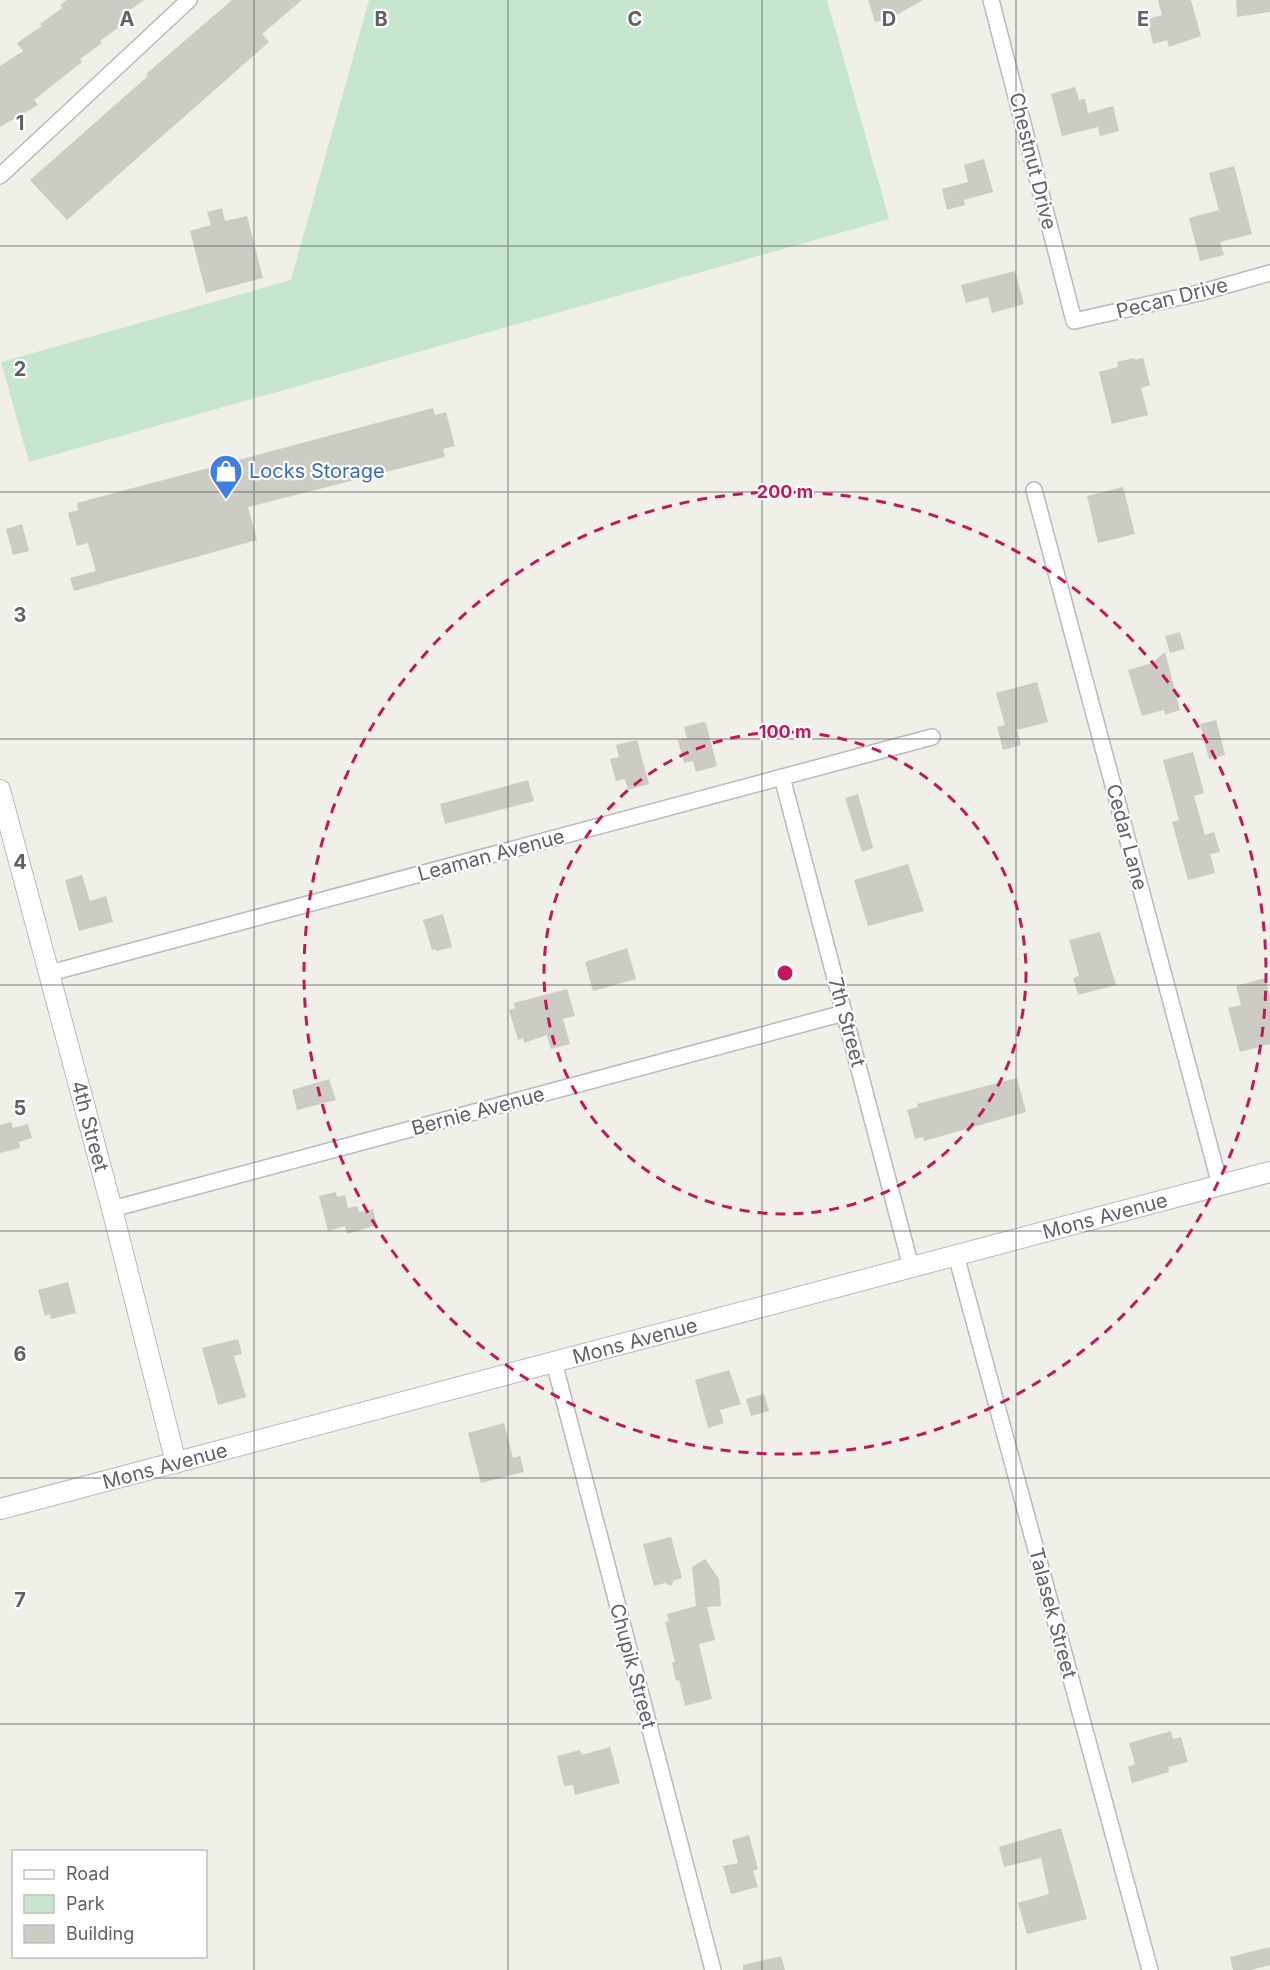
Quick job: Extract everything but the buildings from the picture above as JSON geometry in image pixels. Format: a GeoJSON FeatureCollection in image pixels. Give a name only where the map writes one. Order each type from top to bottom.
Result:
{"type":"FeatureCollection","features":[{"type":"Feature","properties":{"kind":"street"},"geometry":{"type":"LineString","coordinates":[[0,176],[189,0]]}},
{"type":"Feature","properties":{"kind":"street","name":"Chestnut Drive"},"geometry":{"type":"LineString","coordinates":[[991,0],[1074,321]]}},
{"type":"Feature","properties":{"kind":"street","name":"Pecan Drive"},"geometry":{"type":"LineString","coordinates":[[1074,321],[1199,293],[1270,273]]}},
{"type":"Feature","properties":{"kind":"street","name":"Cedar Lane"},"geometry":{"type":"LineString","coordinates":[[1034,490],[1220,1185]]}},
{"type":"Feature","properties":{"kind":"street","name":"Leaman Avenue"},"geometry":{"type":"LineString","coordinates":[[50,973],[932,736]]}},
{"type":"Feature","properties":{"kind":"street","name":"7th Street"},"geometry":{"type":"LineString","coordinates":[[783,777],[911,1268]]}},
{"type":"Feature","properties":{"kind":"street","name":"4th Street"},"geometry":{"type":"LineString","coordinates":[[0,790],[112,1209],[176,1463]]}},
{"type":"Feature","properties":{"kind":"street","name":"Bernie Avenue"},"geometry":{"type":"LineString","coordinates":[[112,1209],[844,1013]]}},
{"type":"Feature","properties":{"kind":"street","name":"Mons Avenue"},"geometry":{"type":"LineString","coordinates":[[0,1509],[1270,1172]]}},
{"type":"Feature","properties":{"kind":"street","name":"Talasek Street"},"geometry":{"type":"LineString","coordinates":[[956,1256],[1149,1970]]}},
{"type":"Feature","properties":{"kind":"street","name":"Chupik Street"},"geometry":{"type":"LineString","coordinates":[[554,1362],[713,1970]]}},
{"type":"Feature","properties":{"kind":"green space"},"geometry":{"type":"Polygon","coordinates":[[[369,0],[827,0],[889,219],[29,462],[1,362],[291,280],[369,0]]]}},
{"type":"Feature","properties":{"kind":"place","name":"Locks Storage"},"geometry":{"type":"Point","coordinates":[226,500]}}]}
